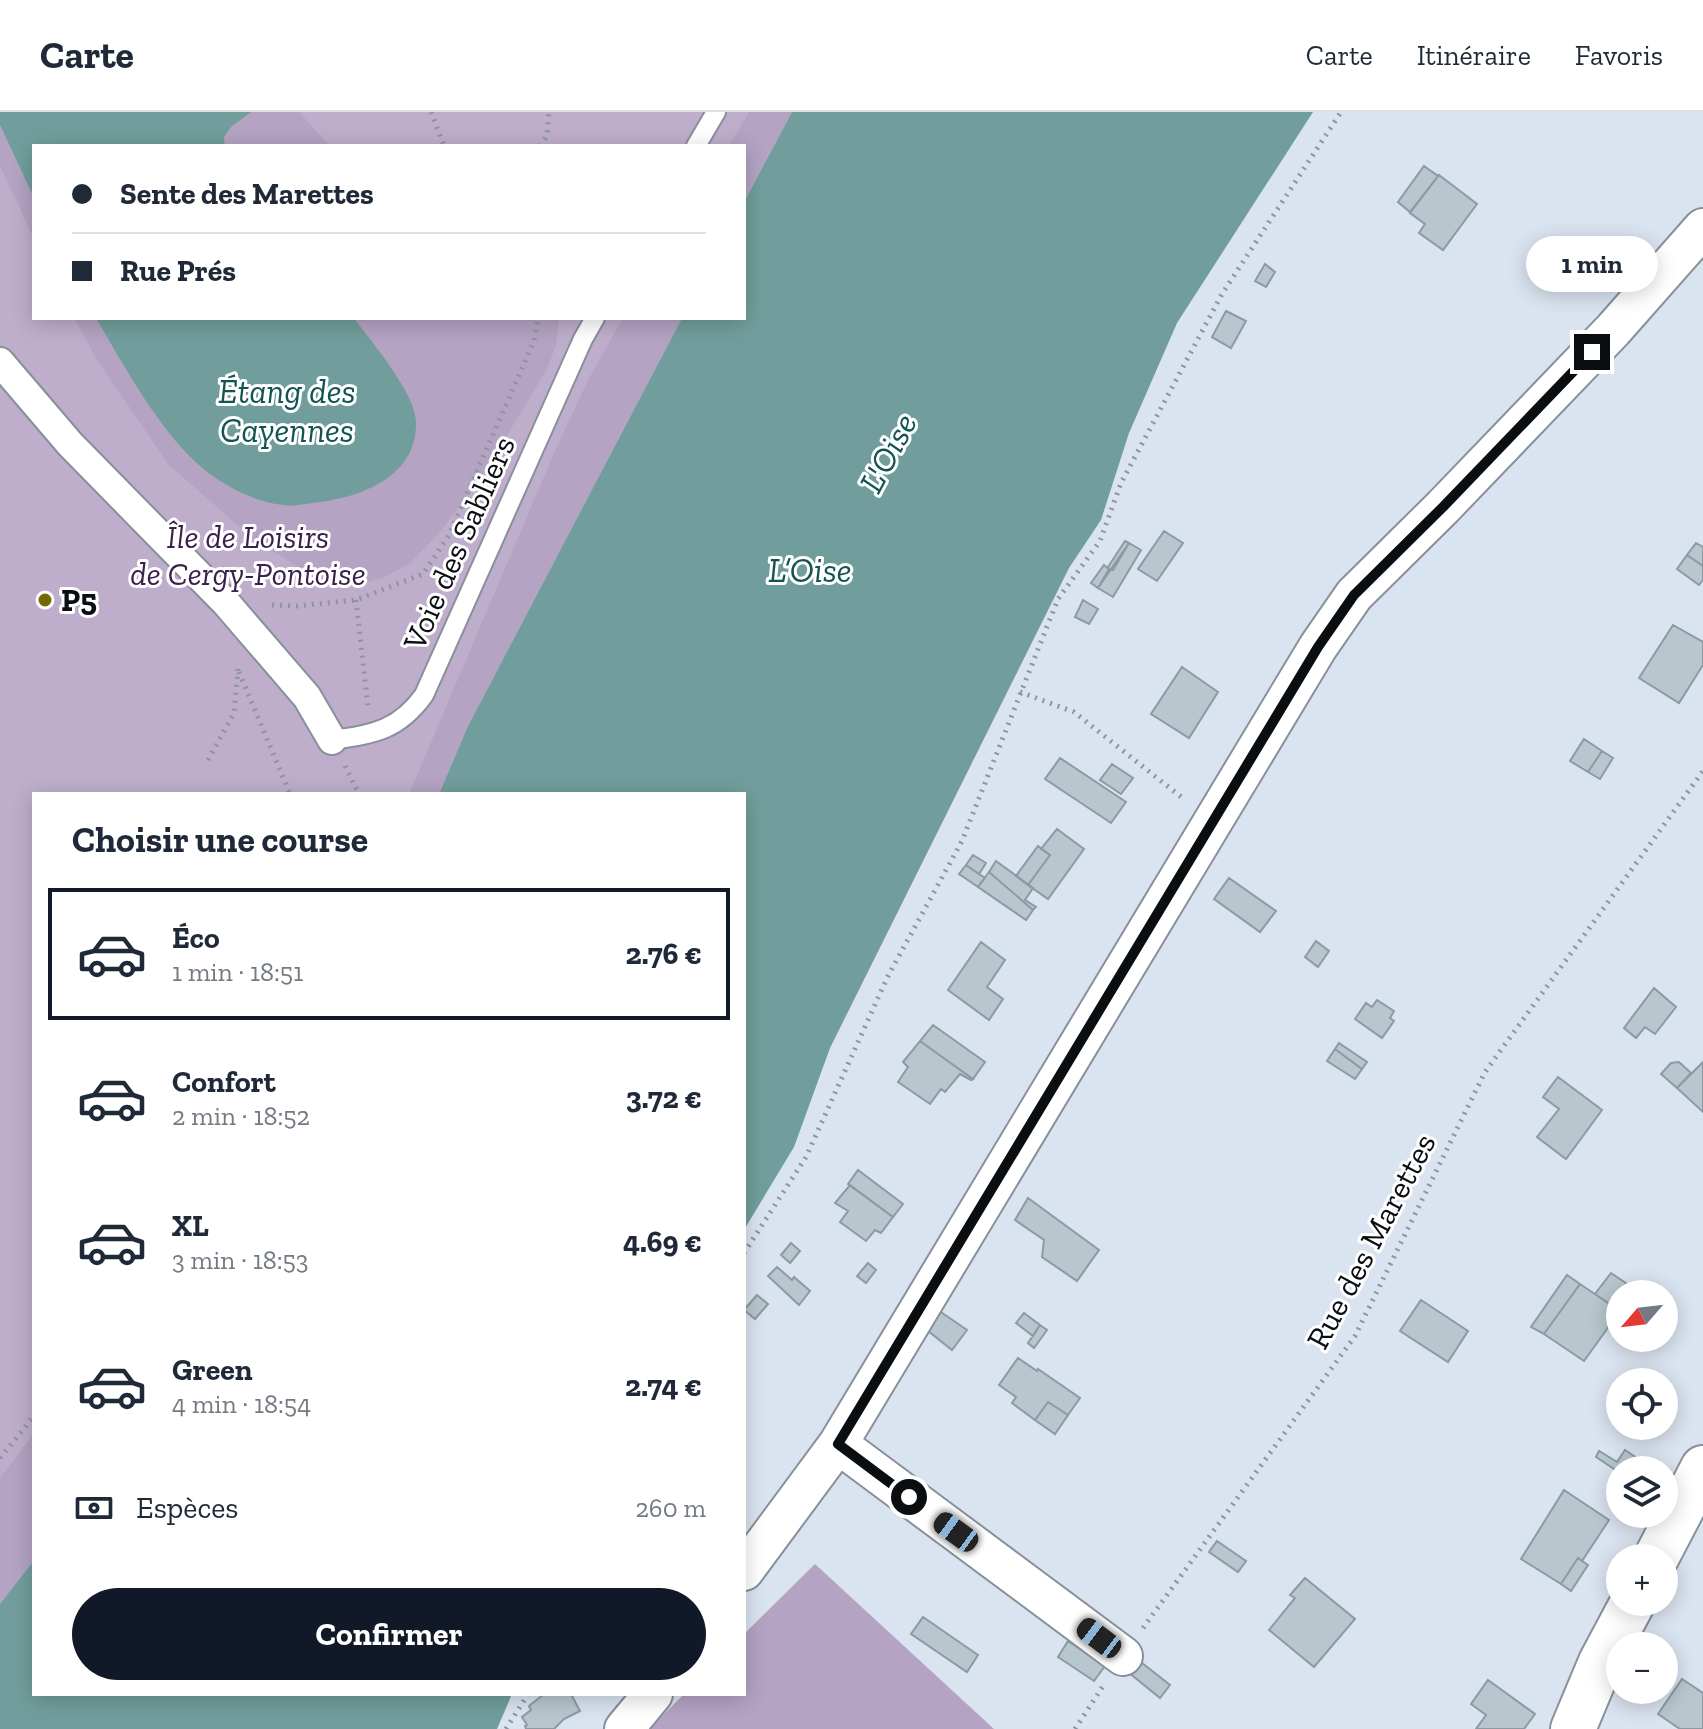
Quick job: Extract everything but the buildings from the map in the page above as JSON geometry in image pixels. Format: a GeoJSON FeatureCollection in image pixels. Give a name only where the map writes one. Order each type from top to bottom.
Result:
{"type":"FeatureCollection","features":[{"type":"Feature","properties":{"kind":"street"},"geometry":{"type":"LineString","coordinates":[[746,1568],[838,1444],[1318,647],[1354,595],[1613,330],[1703,228]]}},
{"type":"Feature","properties":{"kind":"street"},"geometry":{"type":"LineString","coordinates":[[0,362],[70,444],[227,604],[307,697],[332,740]]}},
{"type":"Feature","properties":{"kind":"street"},"geometry":{"type":"LineString","coordinates":[[838,1444],[1123,1656]]}},
{"type":"Feature","properties":{"kind":"street"},"geometry":{"type":"LineString","coordinates":[[1663,1544],[1703,1468]]}},
{"type":"Feature","properties":{"kind":"street"},"geometry":{"type":"LineString","coordinates":[[1574,1729],[1601,1662],[1626,1616]]}},
{"type":"Feature","properties":{"kind":"street"},"geometry":{"type":"LineString","coordinates":[[624,1729],[651,1696]]}},
{"type":"Feature","properties":{"kind":"lane"},"geometry":{"type":"LineString","coordinates":[[697,144],[716,112]]}},
{"type":"Feature","properties":{"kind":"lane","name":"Voie des Sabliers"},"geometry":{"type":"LineString","coordinates":[[332,740],[390,728],[411,712],[424,695],[594,320]]}},
{"type":"Feature","properties":{"kind":"path"},"geometry":{"type":"LineString","coordinates":[[431,112],[443,144]]}},
{"type":"Feature","properties":{"kind":"path"},"geometry":{"type":"LineString","coordinates":[[541,144],[547,136],[549,112]]}},
{"type":"Feature","properties":{"kind":"path"},"geometry":{"type":"LineString","coordinates":[[746,1250],[806,1157],[888,976],[962,841],[1058,599],[1100,541],[1121,483],[1222,294],[1341,112]]}},
{"type":"Feature","properties":{"kind":"path"},"geometry":{"type":"LineString","coordinates":[[227,604],[297,606],[356,600],[423,574],[449,535],[534,341],[538,320]]}},
{"type":"Feature","properties":{"kind":"path"},"geometry":{"type":"LineString","coordinates":[[356,600],[371,734]]}},
{"type":"Feature","properties":{"kind":"path"},"geometry":{"type":"LineString","coordinates":[[208,760],[234,713],[238,665],[259,726],[289,792]]}},
{"type":"Feature","properties":{"kind":"path"},"geometry":{"type":"LineString","coordinates":[[1020,692],[1074,712],[1213,822]]}},
{"type":"Feature","properties":{"kind":"path","name":"Rue des Marettes"},"geometry":{"type":"LineString","coordinates":[[1075,1729],[1123,1656],[1355,1336],[1485,1072],[1703,771]]}},
{"type":"Feature","properties":{"kind":"path"},"geometry":{"type":"LineString","coordinates":[[0,1458],[32,1418]]}},
{"type":"Feature","properties":{"kind":"path"},"geometry":{"type":"LineString","coordinates":[[506,1729],[527,1696]]}},
{"type":"Feature","properties":{"kind":"green space","name":"Île de Loisirs de Cergy-Pontoise"},"geometry":{"type":"Polygon","coordinates":[[[0,112],[792,112],[746,198],[746,144],[32,144],[32,320],[681,320],[468,726],[440,792],[32,792],[32,1563],[0,1604],[0,112]]]}},
{"type":"Feature","properties":{"kind":"shaded area"},"geometry":{"type":"Polygon","coordinates":[[[251,112],[299,112],[328,144],[225,144],[224,137],[230,127],[251,112]]]}},
{"type":"Feature","properties":{"kind":"shaded area"},"geometry":{"type":"Polygon","coordinates":[[[749,112],[792,112],[746,198],[746,144],[730,144],[749,112]]]}},
{"type":"Feature","properties":{"kind":"shaded area"},"geometry":{"type":"Polygon","coordinates":[[[0,125],[32,194],[32,235],[0,166],[0,125]]]}},
{"type":"Feature","properties":{"kind":"shaded area"},"geometry":{"type":"Polygon","coordinates":[[[75,320],[97,320],[151,408],[195,459],[222,480],[252,496],[287,506],[381,354],[356,320],[559,320],[556,345],[547,369],[488,467],[440,532],[410,563],[383,578],[363,583],[340,582],[301,569],[251,537],[168,464],[96,358],[75,320]]]}},
{"type":"Feature","properties":{"kind":"shaded area"},"geometry":{"type":"Polygon","coordinates":[[[622,320],[681,320],[468,726],[440,792],[410,792],[554,453],[588,380],[622,320]]]}},
{"type":"Feature","properties":{"kind":"shaded area"},"geometry":{"type":"Polygon","coordinates":[[[32,1436],[32,1563],[0,1604],[0,1478],[32,1436]]]}},
{"type":"Feature","properties":{"kind":"shaded area"},"geometry":{"type":"Polygon","coordinates":[[[815,1564],[994,1729],[649,1729],[682,1696],[746,1696],[746,1632],[815,1564]]]}},
{"type":"Feature","properties":{"kind":"water"},"geometry":{"type":"Polygon","coordinates":[[[0,112],[251,112],[231,127],[224,137],[225,144],[32,144],[32,194],[0,125],[0,112]]]}},
{"type":"Feature","properties":{"kind":"water","name":"L’Oise"},"geometry":{"type":"Polygon","coordinates":[[[792,112],[1313,112],[1177,323],[1129,433],[1101,520],[1069,568],[830,1048],[794,1147],[746,1227],[746,792],[440,792],[468,726],[681,320],[746,320],[746,198],[792,112]]]}},
{"type":"Feature","properties":{"kind":"water","name":"Étang des Cayennes"},"geometry":{"type":"Polygon","coordinates":[[[97,320],[355,320],[408,396],[416,421],[414,441],[396,471],[366,490],[298,505],[263,501],[224,483],[190,456],[159,420],[97,320]]]}},
{"type":"Feature","properties":{"kind":"water"},"geometry":{"type":"Polygon","coordinates":[[[32,1563],[32,1696],[511,1696],[497,1729],[0,1729],[0,1604],[32,1563]]]}},
{"type":"Feature","properties":{"kind":"place","name":"P5"},"geometry":{"type":"Point","coordinates":[45,600]}},
{"type":"Feature","properties":{"kind":"route"},"geometry":{"type":"LineString","coordinates":[[909,1497],[838,1444],[1318,647],[1354,595],[1592,352]]}},
{"type":"Feature","properties":{"kind":"water label","name":"L'Oise"},"geometry":{"type":"Point","coordinates":[888,453]}}]}
